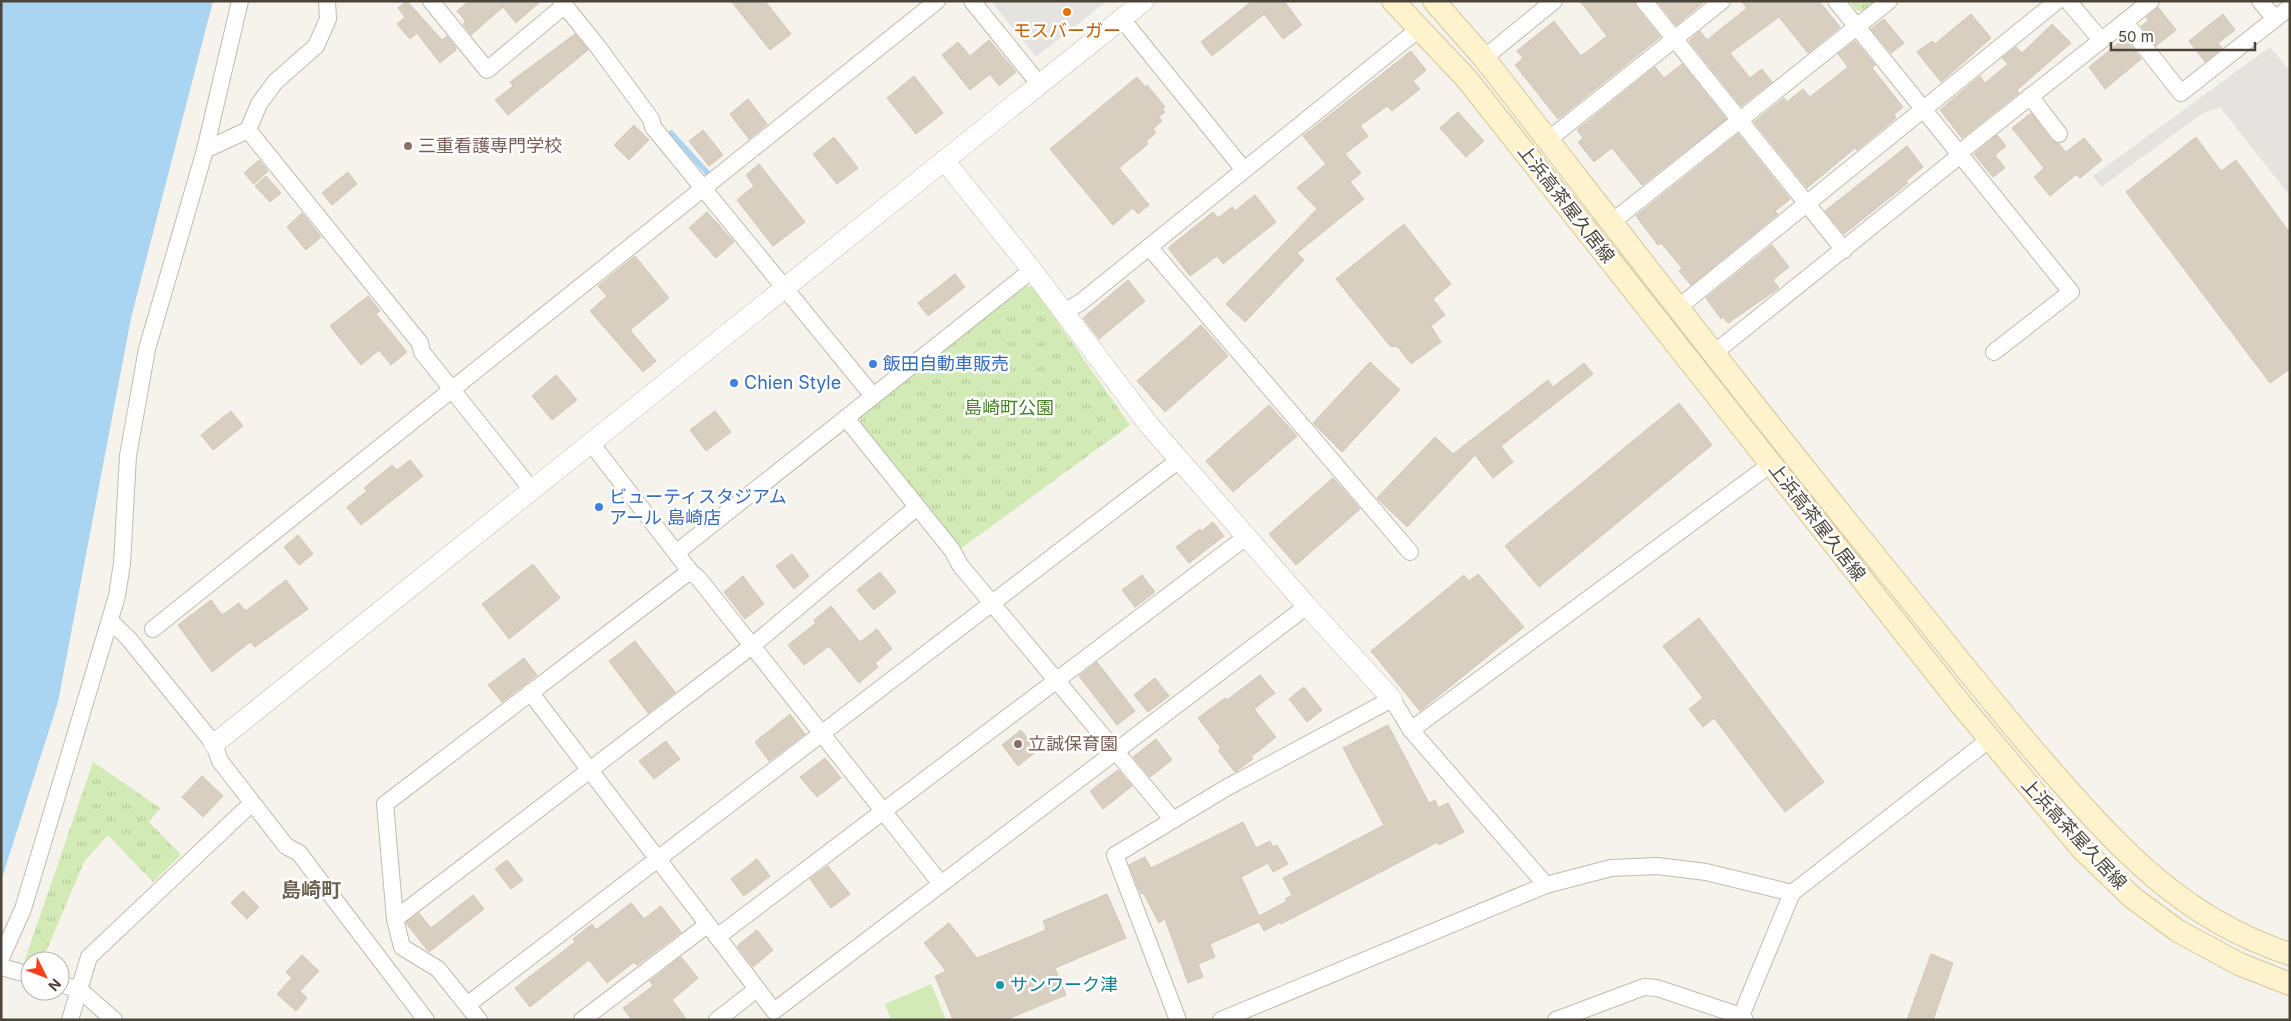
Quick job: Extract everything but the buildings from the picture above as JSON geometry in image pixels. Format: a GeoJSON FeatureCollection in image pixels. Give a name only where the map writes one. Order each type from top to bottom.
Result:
{"type":"FeatureCollection","features":[{"type":"Feature","properties":{"kind":"main road","name":"上浜高茶屋久居線"},"geometry":{"type":"LineString","coordinates":[[1393,1],[1466,78],[1990,739],[2082,849],[2133,898],[2178,931],[2239,964],[2290,984]]}},
{"type":"Feature","properties":{"kind":"main road","name":"上浜高茶屋久居線"},"geometry":{"type":"LineString","coordinates":[[1434,1],[1484,58],[1714,354],[2010,723],[2102,829],[2130,858],[2167,889],[2225,926],[2264,946],[2290,954]]}},
{"type":"Feature","properties":{"kind":"main road"},"geometry":{"type":"LineString","coordinates":[[1990,739],[2010,723]]}},
{"type":"Feature","properties":{"kind":"street"},"geometry":{"type":"LineString","coordinates":[[1,958],[23,909],[117,596],[122,564],[128,456],[147,349],[205,150],[240,1]]}},
{"type":"Feature","properties":{"kind":"street"},"geometry":{"type":"LineString","coordinates":[[205,150],[248,130],[259,104],[275,82],[316,46],[328,19],[328,1]]}},
{"type":"Feature","properties":{"kind":"street"},"geometry":{"type":"LineString","coordinates":[[431,1],[487,70],[563,3],[628,87],[651,119],[653,127],[873,396]]}},
{"type":"Feature","properties":{"kind":"street"},"geometry":{"type":"LineString","coordinates":[[153,629],[937,1]]}},
{"type":"Feature","properties":{"kind":"street"},"geometry":{"type":"LineString","coordinates":[[972,1],[1040,84]]}},
{"type":"Feature","properties":{"kind":"street"},"geometry":{"type":"LineString","coordinates":[[214,744],[1144,1]]}},
{"type":"Feature","properties":{"kind":"street"},"geometry":{"type":"LineString","coordinates":[[1484,58],[1554,1]]}},
{"type":"Feature","properties":{"kind":"street"},"geometry":{"type":"LineString","coordinates":[[1644,1],[1844,250]]}},
{"type":"Feature","properties":{"kind":"street"},"geometry":{"type":"LineString","coordinates":[[1548,140],[1722,1]]}},
{"type":"Feature","properties":{"kind":"street"},"geometry":{"type":"LineString","coordinates":[[1836,1],[2071,292],[1994,352]]}},
{"type":"Feature","properties":{"kind":"street"},"geometry":{"type":"LineString","coordinates":[[1612,222],[1740,122],[1889,1]]}},
{"type":"Feature","properties":{"kind":"street"},"geometry":{"type":"LineString","coordinates":[[1678,307],[2058,1]]}},
{"type":"Feature","properties":{"kind":"street"},"geometry":{"type":"LineString","coordinates":[[2068,1],[2101,40]]}},
{"type":"Feature","properties":{"kind":"street"},"geometry":{"type":"LineString","coordinates":[[1714,354],[1953,161],[1959,153],[2151,1]]}},
{"type":"Feature","properties":{"kind":"street"},"geometry":{"type":"LineString","coordinates":[[2260,1],[2275,19]]}},
{"type":"Feature","properties":{"kind":"street"},"geometry":{"type":"LineString","coordinates":[[2125,22],[2181,93],[2290,7]]}},
{"type":"Feature","properties":{"kind":"street"},"geometry":{"type":"LineString","coordinates":[[1122,19],[1244,170]]}},
{"type":"Feature","properties":{"kind":"street"},"geometry":{"type":"LineString","coordinates":[[1064,312],[1081,302],[1420,28]]}},
{"type":"Feature","properties":{"kind":"street"},"geometry":{"type":"LineString","coordinates":[[2030,96],[2059,134]]}},
{"type":"Feature","properties":{"kind":"street"},"geometry":{"type":"LineString","coordinates":[[248,130],[420,343],[422,352],[532,490]]}},
{"type":"Feature","properties":{"kind":"street"},"geometry":{"type":"LineString","coordinates":[[944,160],[1032,270],[1121,389],[1179,460],[1307,606],[1392,699],[1411,730],[1546,885]]}},
{"type":"Feature","properties":{"kind":"street"},"geometry":{"type":"LineString","coordinates":[[1149,247],[1410,552]]}},
{"type":"Feature","properties":{"kind":"street"},"geometry":{"type":"LineString","coordinates":[[676,553],[1032,270]]}},
{"type":"Feature","properties":{"kind":"street"},"geometry":{"type":"LineString","coordinates":[[846,418],[992,605],[1173,820]]}},
{"type":"Feature","properties":{"kind":"street"},"geometry":{"type":"LineString","coordinates":[[591,442],[690,571],[699,579],[941,884]]}},
{"type":"Feature","properties":{"kind":"street"},"geometry":{"type":"LineString","coordinates":[[467,1005],[1179,460]]}},
{"type":"Feature","properties":{"kind":"street"},"geometry":{"type":"LineString","coordinates":[[1411,730],[1771,464]]}},
{"type":"Feature","properties":{"kind":"street"},"geometry":{"type":"LineString","coordinates":[[395,919],[752,646],[917,507]]}},
{"type":"Feature","properties":{"kind":"street"},"geometry":{"type":"LineString","coordinates":[[582,1020],[882,811],[1246,537]]}},
{"type":"Feature","properties":{"kind":"street"},"geometry":{"type":"LineString","coordinates":[[479,1020],[438,969],[402,947],[395,919],[385,804],[690,571]]}},
{"type":"Feature","properties":{"kind":"street"},"geometry":{"type":"LineString","coordinates":[[530,692],[774,1011],[1307,606]]}},
{"type":"Feature","properties":{"kind":"street"},"geometry":{"type":"LineString","coordinates":[[110,621],[128,638],[214,744],[220,761],[252,803],[286,846],[299,853],[380,962],[426,1020]]}},
{"type":"Feature","properties":{"kind":"street"},"geometry":{"type":"LineString","coordinates":[[1178,1020],[1115,856],[1226,788],[1392,699]]}},
{"type":"Feature","properties":{"kind":"street"},"geometry":{"type":"LineString","coordinates":[[1556,1020],[1644,987],[1657,988],[1743,1018],[1792,893],[1990,739]]}},
{"type":"Feature","properties":{"kind":"street"},"geometry":{"type":"LineString","coordinates":[[70,1020],[89,957],[252,803]]}},
{"type":"Feature","properties":{"kind":"street"},"geometry":{"type":"LineString","coordinates":[[1221,1020],[1546,885],[1611,868],[1657,866],[1706,872],[1792,893]]}},
{"type":"Feature","properties":{"kind":"street"},"geometry":{"type":"LineString","coordinates":[[380,962],[402,947]]}},
{"type":"Feature","properties":{"kind":"street"},"geometry":{"type":"LineString","coordinates":[[1,967],[20,972]]}},
{"type":"Feature","properties":{"kind":"street"},"geometry":{"type":"LineString","coordinates":[[70,987],[80,990],[114,1020]]}},
{"type":"Feature","properties":{"kind":"street"},"geometry":{"type":"LineString","coordinates":[[717,1020],[757,989]]}},
{"type":"Feature","properties":{"kind":"green space"},"geometry":{"type":"Polygon","coordinates":[[[1849,1],[1880,1],[1866,12],[1856,10],[1849,1]]]}},
{"type":"Feature","properties":{"kind":"green space","name":"島崎町公園"},"geometry":{"type":"Polygon","coordinates":[[[1026,286],[1033,287],[1130,425],[959,550],[860,423],[861,417],[1026,286]]]}},
{"type":"Feature","properties":{"kind":"green space"},"geometry":{"type":"Polygon","coordinates":[[[93,762],[160,808],[149,822],[181,855],[153,882],[108,835],[84,862],[46,951],[28,951],[93,762]]]}},
{"type":"Feature","properties":{"kind":"green space"},"geometry":{"type":"Polygon","coordinates":[[[931,984],[946,1020],[891,1020],[885,1004],[931,984]]]}},
{"type":"Feature","properties":{"kind":"shaded area"},"geometry":{"type":"Polygon","coordinates":[[[991,1],[1107,1],[1036,57],[991,1]]]}},
{"type":"Feature","properties":{"kind":"shaded area"},"geometry":{"type":"Polygon","coordinates":[[[2270,47],[2290,71],[2290,196],[2220,107],[2203,113],[2101,187],[2093,176],[2270,47]]]}},
{"type":"Feature","properties":{"kind":"water"},"geometry":{"type":"Polygon","coordinates":[[[1,1],[213,1],[131,318],[58,702],[1,881],[1,1]]]}},
{"type":"Feature","properties":{"kind":"waterway"},"geometry":{"type":"LineString","coordinates":[[671,133],[713,179]]}},
{"type":"Feature","properties":{"kind":"place","name":"モスバーガー"},"geometry":{"type":"Point","coordinates":[1067,12]}},
{"type":"Feature","properties":{"kind":"place","name":"三重看護専門学校"},"geometry":{"type":"Point","coordinates":[408,146]}},
{"type":"Feature","properties":{"kind":"place","name":"飯田自動車販売"},"geometry":{"type":"Point","coordinates":[873,364]}},
{"type":"Feature","properties":{"kind":"place","name":"Chien Style"},"geometry":{"type":"Point","coordinates":[734,383]}},
{"type":"Feature","properties":{"kind":"place","name":"ビューティスタジアム アール 島崎店"},"geometry":{"type":"Point","coordinates":[599,507]}},
{"type":"Feature","properties":{"kind":"place","name":"立誠保育園"},"geometry":{"type":"Point","coordinates":[1018,744]}},
{"type":"Feature","properties":{"kind":"place","name":"サンワーク津"},"geometry":{"type":"Point","coordinates":[1000,985]}},
{"type":"Feature","properties":{"kind":"district","name":"島崎町"},"geometry":{"type":"Point","coordinates":[311,890]}}]}
